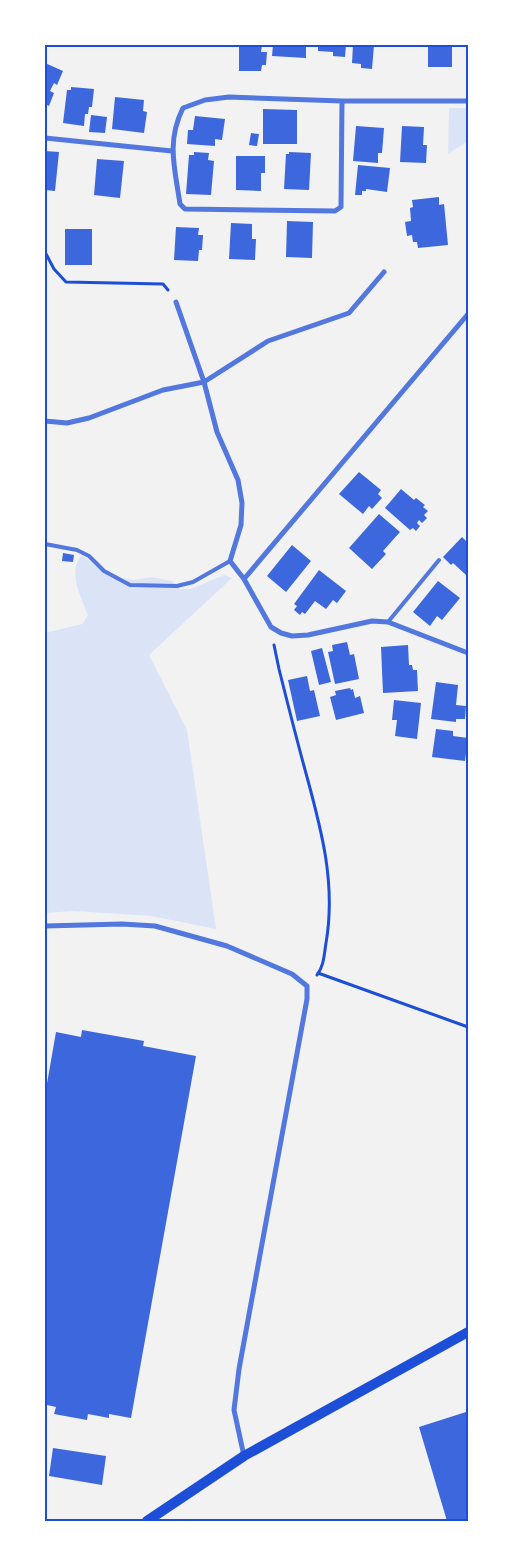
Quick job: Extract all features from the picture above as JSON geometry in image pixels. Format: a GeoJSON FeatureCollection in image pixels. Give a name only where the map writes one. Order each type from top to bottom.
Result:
{"type":"FeatureCollection","features":[{"type":"Feature","properties":{"kind":"main road"},"geometry":{"type":"LineString","coordinates":[[147,1521],[244,1456],[468,1332]]}},
{"type":"Feature","properties":{"kind":"street"},"geometry":{"type":"LineString","coordinates":[[342,101],[341,207],[336,211],[185,209],[180,204],[172,152],[175,123],[183,108],[205,100],[229,97],[262,97],[342,101],[468,101]]}},
{"type":"Feature","properties":{"kind":"street"},"geometry":{"type":"LineString","coordinates":[[45,138],[172,152]]}},
{"type":"Feature","properties":{"kind":"street"},"geometry":{"type":"LineString","coordinates":[[45,421],[67,423],[89,418],[163,390],[204,382],[268,342],[349,313],[384,272]]}},
{"type":"Feature","properties":{"kind":"street"},"geometry":{"type":"LineString","coordinates":[[176,302],[204,382],[217,432],[238,480],[242,503],[241,525],[230,562],[244,579],[271,628],[292,636],[308,635],[372,621],[388,622],[468,653]]}},
{"type":"Feature","properties":{"kind":"street"},"geometry":{"type":"LineString","coordinates":[[244,579],[468,314]]}},
{"type":"Feature","properties":{"kind":"street"},"geometry":{"type":"LineString","coordinates":[[45,926],[122,924],[155,926],[227,946],[292,974],[307,986],[307,999],[238,1368],[234,1410],[244,1456]]}},
{"type":"Feature","properties":{"kind":"lane"},"geometry":{"type":"LineString","coordinates":[[45,544],[77,550],[89,556],[104,571],[130,585],[178,586],[193,582],[230,562]]}},
{"type":"Feature","properties":{"kind":"lane"},"geometry":{"type":"LineString","coordinates":[[388,622],[439,560]]}},
{"type":"Feature","properties":{"kind":"path"},"geometry":{"type":"LineString","coordinates":[[45,252],[54,269],[66,282],[163,284],[176,302]]}},
{"type":"Feature","properties":{"kind":"path"},"geometry":{"type":"LineString","coordinates":[[271,628],[279,669],[322,832],[327,860],[328,934],[322,968],[307,986]]}},
{"type":"Feature","properties":{"kind":"path"},"geometry":{"type":"LineString","coordinates":[[318,973],[468,1027]]}},
{"type":"Feature","properties":{"kind":"shaded area"},"geometry":{"type":"Polygon","coordinates":[[[449,108],[468,108],[468,141],[448,154],[449,108]]]}},
{"type":"Feature","properties":{"kind":"shaded area"},"geometry":{"type":"Polygon","coordinates":[[[82,555],[108,576],[134,580],[152,577],[172,581],[180,589],[191,589],[224,575],[232,578],[149,655],[187,730],[216,929],[151,916],[74,911],[45,913],[45,633],[82,624],[88,615],[75,577],[78,561],[82,555]]]}},
{"type":"Feature","properties":{"kind":"building"},"geometry":{"type":"Polygon","coordinates":[[[239,45],[262,45],[261,52],[267,52],[266,65],[262,65],[261,71],[239,71],[239,45]]]}},
{"type":"Feature","properties":{"kind":"building"},"geometry":{"type":"Polygon","coordinates":[[[273,45],[306,45],[306,58],[272,56],[273,45]]]}},
{"type":"Feature","properties":{"kind":"building"},"geometry":{"type":"Polygon","coordinates":[[[318,45],[346,45],[345,57],[333,56],[333,52],[318,51],[318,45]]]}},
{"type":"Feature","properties":{"kind":"building"},"geometry":{"type":"Polygon","coordinates":[[[353,45],[374,45],[372,69],[361,68],[361,64],[352,63],[353,45]]]}},
{"type":"Feature","properties":{"kind":"building"},"geometry":{"type":"Polygon","coordinates":[[[428,45],[452,45],[452,67],[428,67],[428,45]]]}},
{"type":"Feature","properties":{"kind":"building"},"geometry":{"type":"Polygon","coordinates":[[[45,63],[63,71],[57,85],[54,83],[50,91],[54,93],[49,106],[45,104],[45,63]]]}},
{"type":"Feature","properties":{"kind":"building"},"geometry":{"type":"Polygon","coordinates":[[[71,87],[94,89],[92,107],[89,107],[88,114],[85,114],[84,126],[63,123],[67,90],[71,90],[71,87]]]}},
{"type":"Feature","properties":{"kind":"building"},"geometry":{"type":"Polygon","coordinates":[[[115,97],[144,100],[143,111],[147,112],[144,133],[112,129],[115,97]]]}},
{"type":"Feature","properties":{"kind":"building"},"geometry":{"type":"Polygon","coordinates":[[[263,109],[297,110],[297,144],[263,144],[263,109]]]}},
{"type":"Feature","properties":{"kind":"building"},"geometry":{"type":"Polygon","coordinates":[[[91,115],[107,117],[105,133],[89,132],[91,115]]]}},
{"type":"Feature","properties":{"kind":"building"},"geometry":{"type":"Polygon","coordinates":[[[195,116],[225,119],[222,140],[215,139],[215,146],[187,144],[188,130],[193,130],[195,116]]]}},
{"type":"Feature","properties":{"kind":"building"},"geometry":{"type":"Polygon","coordinates":[[[356,126],[384,128],[382,153],[378,153],[378,163],[353,161],[356,126]]]}},
{"type":"Feature","properties":{"kind":"building"},"geometry":{"type":"Polygon","coordinates":[[[402,126],[424,127],[423,145],[427,145],[426,163],[400,162],[402,126]]]}},
{"type":"Feature","properties":{"kind":"building"},"geometry":{"type":"Polygon","coordinates":[[[251,133],[259,134],[257,146],[249,145],[251,133]]]}},
{"type":"Feature","properties":{"kind":"building"},"geometry":{"type":"Polygon","coordinates":[[[45,151],[59,152],[55,191],[45,190],[45,151]]]}},
{"type":"Feature","properties":{"kind":"building"},"geometry":{"type":"Polygon","coordinates":[[[194,152],[209,153],[208,160],[214,161],[211,195],[186,194],[189,155],[194,155],[194,152]]]}},
{"type":"Feature","properties":{"kind":"building"},"geometry":{"type":"Polygon","coordinates":[[[289,152],[311,153],[309,190],[284,189],[286,154],[289,154],[289,152]]]}},
{"type":"Feature","properties":{"kind":"building"},"geometry":{"type":"Polygon","coordinates":[[[236,156],[265,156],[265,173],[261,173],[261,191],[236,190],[236,156]]]}},
{"type":"Feature","properties":{"kind":"building"},"geometry":{"type":"Polygon","coordinates":[[[97,159],[124,161],[120,198],[94,195],[97,159]]]}},
{"type":"Feature","properties":{"kind":"building"},"geometry":{"type":"Polygon","coordinates":[[[358,165],[390,168],[387,192],[366,189],[366,191],[362,191],[362,195],[355,195],[358,165]]]}},
{"type":"Feature","properties":{"kind":"building"},"geometry":{"type":"Polygon","coordinates":[[[439,197],[439,205],[444,204],[448,245],[418,248],[417,242],[413,242],[412,235],[407,236],[405,222],[411,221],[410,208],[413,207],[412,200],[439,197]]]}},
{"type":"Feature","properties":{"kind":"building"},"geometry":{"type":"Polygon","coordinates":[[[287,221],[313,222],[312,258],[286,257],[287,221]]]}},
{"type":"Feature","properties":{"kind":"building"},"geometry":{"type":"Polygon","coordinates":[[[231,223],[252,224],[252,239],[256,239],[255,260],[229,259],[231,223]]]}},
{"type":"Feature","properties":{"kind":"building"},"geometry":{"type":"Polygon","coordinates":[[[176,227],[199,228],[198,235],[203,235],[202,250],[199,250],[198,261],[174,260],[176,227]]]}},
{"type":"Feature","properties":{"kind":"building"},"geometry":{"type":"Polygon","coordinates":[[[65,229],[92,229],[92,265],[65,265],[65,229]]]}},
{"type":"Feature","properties":{"kind":"building"},"geometry":{"type":"Polygon","coordinates":[[[359,472],[381,490],[378,494],[382,498],[372,509],[369,506],[363,514],[339,494],[359,472]]]}},
{"type":"Feature","properties":{"kind":"building"},"geometry":{"type":"Polygon","coordinates":[[[401,489],[414,500],[416,498],[425,505],[423,507],[428,511],[424,515],[427,518],[422,523],[419,520],[417,523],[420,526],[416,531],[413,528],[410,530],[385,508],[401,489]]]}},
{"type":"Feature","properties":{"kind":"building"},"geometry":{"type":"Polygon","coordinates":[[[379,514],[400,532],[383,551],[386,554],[372,569],[349,548],[379,514]]]}},
{"type":"Feature","properties":{"kind":"building"},"geometry":{"type":"Polygon","coordinates":[[[462,537],[466,541],[468,538],[468,573],[466,575],[443,557],[462,537]]]}},
{"type":"Feature","properties":{"kind":"building"},"geometry":{"type":"Polygon","coordinates":[[[292,545],[311,561],[286,592],[267,576],[292,545]]]}},
{"type":"Feature","properties":{"kind":"building"},"geometry":{"type":"Polygon","coordinates":[[[63,553],[74,555],[73,562],[62,561],[63,553]]]}},
{"type":"Feature","properties":{"kind":"building"},"geometry":{"type":"Polygon","coordinates":[[[319,570],[346,591],[337,603],[333,600],[326,609],[315,601],[305,614],[302,612],[300,615],[294,610],[297,606],[294,604],[319,570]]]}},
{"type":"Feature","properties":{"kind":"building"},"geometry":{"type":"Polygon","coordinates":[[[438,581],[460,598],[442,620],[437,616],[430,626],[413,612],[438,581]]]}},
{"type":"Feature","properties":{"kind":"building"},"geometry":{"type":"Polygon","coordinates":[[[347,642],[350,655],[354,654],[359,679],[335,684],[328,652],[333,651],[332,645],[347,642]]]}},
{"type":"Feature","properties":{"kind":"building"},"geometry":{"type":"Polygon","coordinates":[[[408,645],[409,665],[412,665],[413,670],[417,670],[418,691],[383,693],[381,647],[408,645]]]}},
{"type":"Feature","properties":{"kind":"building"},"geometry":{"type":"Polygon","coordinates":[[[322,648],[331,682],[319,685],[311,651],[322,648]]]}},
{"type":"Feature","properties":{"kind":"building"},"geometry":{"type":"Polygon","coordinates":[[[307,676],[310,691],[314,690],[320,716],[297,721],[288,680],[307,676]]]}},
{"type":"Feature","properties":{"kind":"building"},"geometry":{"type":"Polygon","coordinates":[[[436,682],[458,685],[456,705],[466,706],[465,719],[456,719],[456,722],[431,719],[436,682]]]}},
{"type":"Feature","properties":{"kind":"building"},"geometry":{"type":"Polygon","coordinates":[[[350,688],[351,690],[353,689],[355,698],[360,696],[364,713],[336,720],[330,697],[336,695],[335,691],[350,688]]]}},
{"type":"Feature","properties":{"kind":"building"},"geometry":{"type":"Polygon","coordinates":[[[394,700],[421,703],[417,739],[395,736],[397,720],[392,720],[394,700]]]}},
{"type":"Feature","properties":{"kind":"building"},"geometry":{"type":"Polygon","coordinates":[[[436,729],[453,731],[453,736],[468,738],[465,761],[432,757],[436,729]]]}},
{"type":"Feature","properties":{"kind":"building"},"geometry":{"type":"Polygon","coordinates":[[[82,1030],[144,1041],[143,1046],[196,1056],[131,1418],[109,1414],[109,1418],[88,1414],[87,1420],[54,1414],[56,1407],[47,1405],[45,1411],[45,1095],[56,1032],[81,1037],[82,1030]]]}},
{"type":"Feature","properties":{"kind":"building"},"geometry":{"type":"Polygon","coordinates":[[[466,1412],[468,1418],[468,1521],[447,1521],[419,1427],[466,1412]]]}},
{"type":"Feature","properties":{"kind":"building"},"geometry":{"type":"Polygon","coordinates":[[[53,1448],[106,1456],[102,1485],[49,1476],[53,1448]]]}}]}
